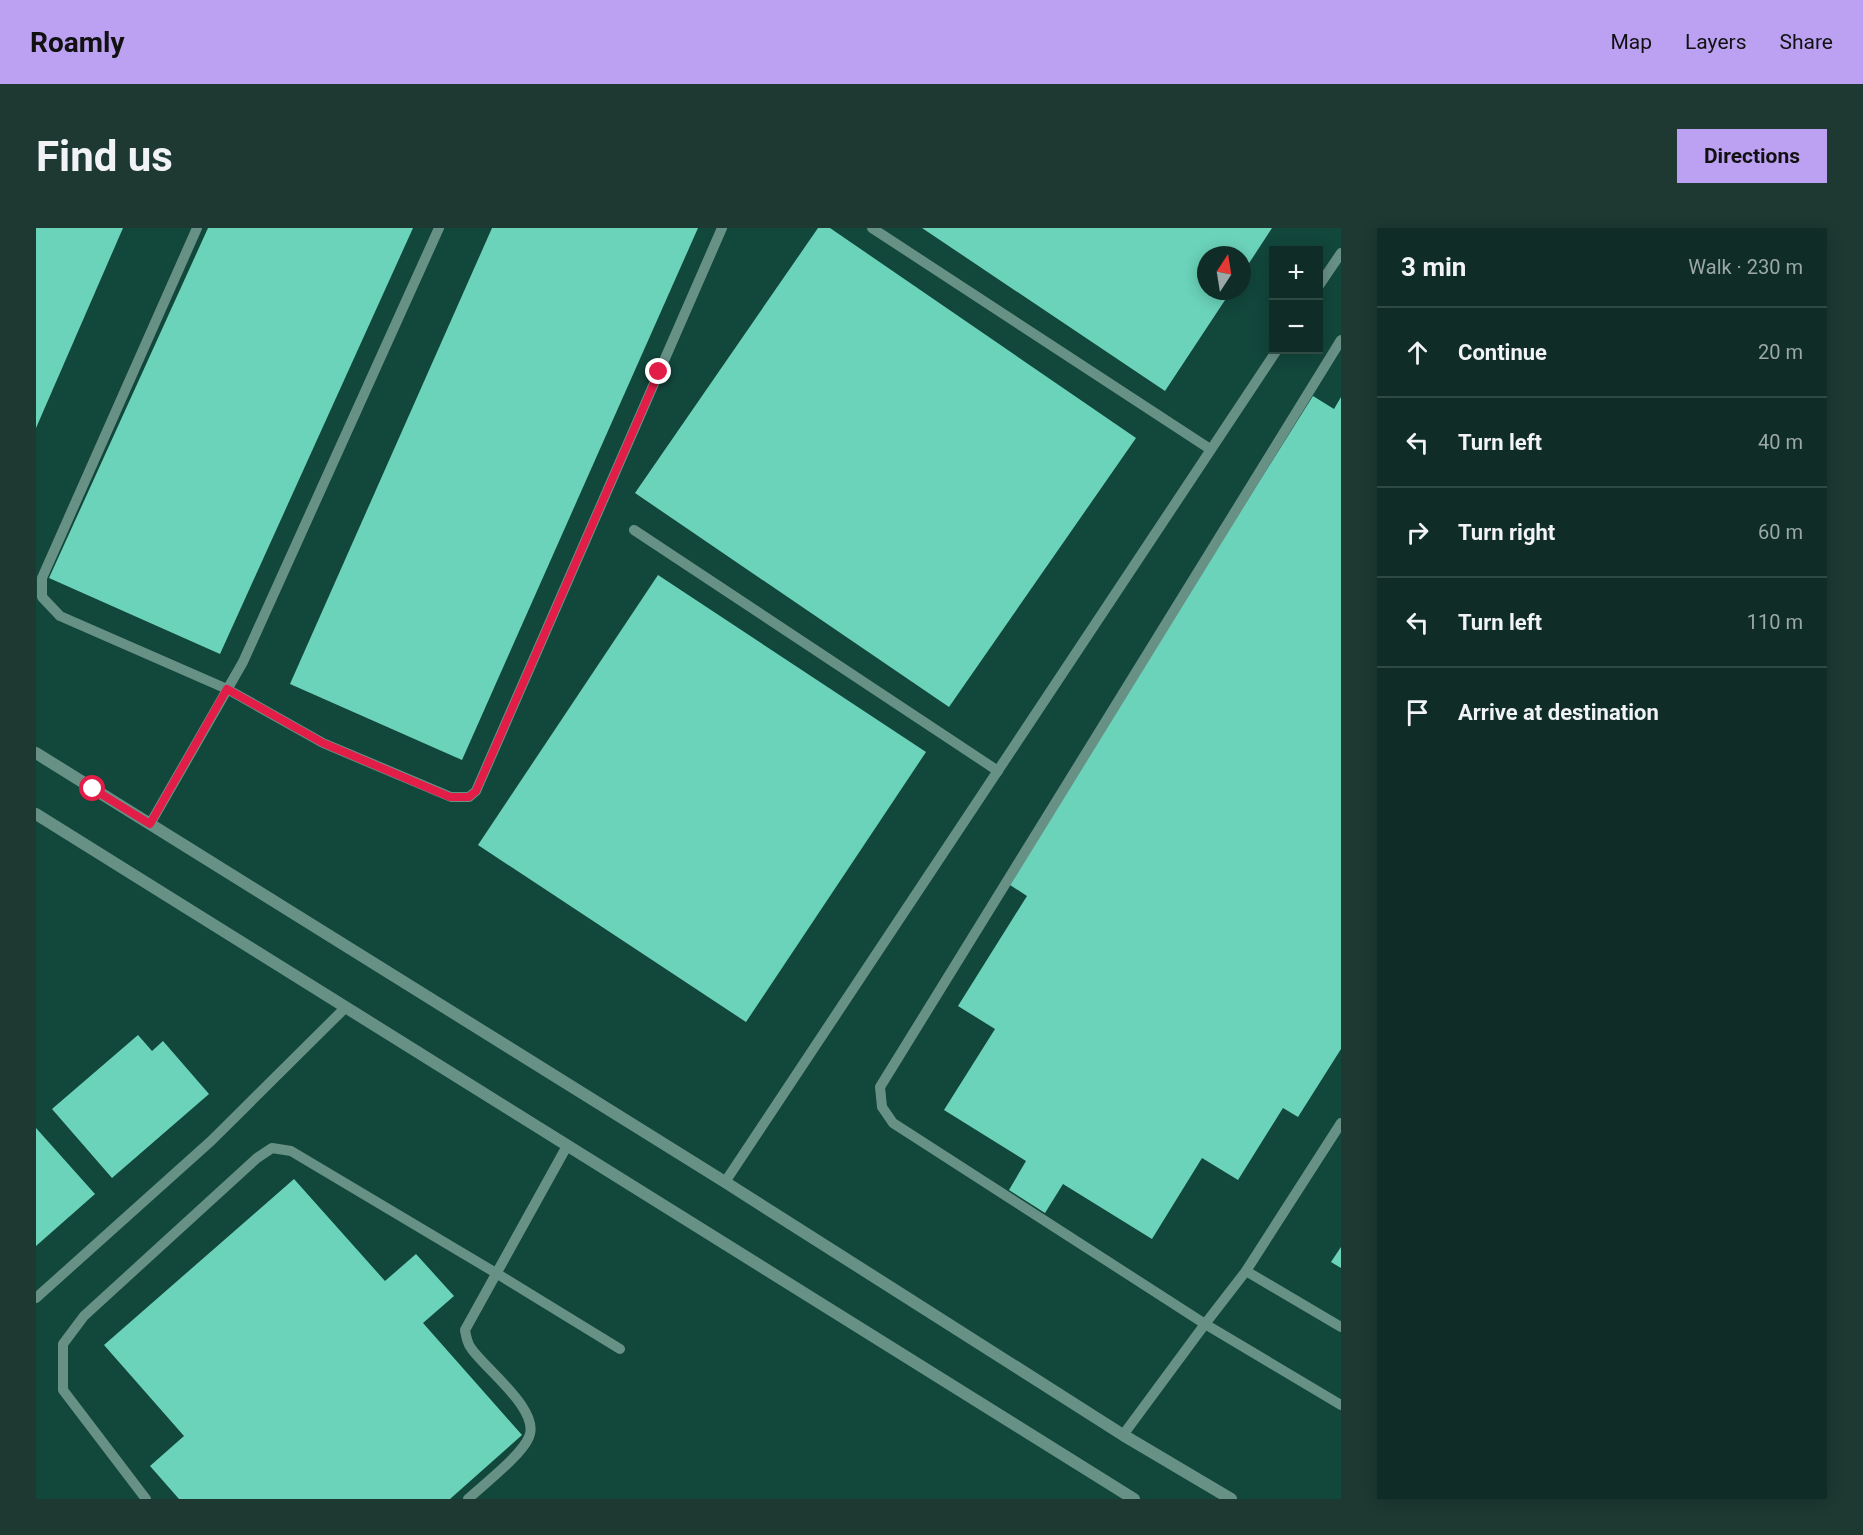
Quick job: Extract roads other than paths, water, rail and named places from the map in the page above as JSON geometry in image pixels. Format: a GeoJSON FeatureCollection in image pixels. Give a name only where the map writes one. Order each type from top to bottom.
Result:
{"type":"FeatureCollection","features":[{"type":"Feature","properties":{"kind":"street"},"geometry":{"type":"LineString","coordinates":[[36,753],[724,1182],[1123,1435],[1231,1499]]}},
{"type":"Feature","properties":{"kind":"street"},"geometry":{"type":"LineString","coordinates":[[37,817],[1134,1499]]}},
{"type":"Feature","properties":{"kind":"lane"},"geometry":{"type":"LineString","coordinates":[[197,228],[42,578],[42,597],[60,616],[227,689],[323,743],[450,797],[469,797],[476,791],[722,228]]}},
{"type":"Feature","properties":{"kind":"lane"},"geometry":{"type":"LineString","coordinates":[[150,824],[243,662],[439,228]]}},
{"type":"Feature","properties":{"kind":"lane"},"geometry":{"type":"LineString","coordinates":[[872,228],[1210,449]]}},
{"type":"Feature","properties":{"kind":"lane"},"geometry":{"type":"LineString","coordinates":[[1323,279],[1341,253]]}},
{"type":"Feature","properties":{"kind":"lane"},"geometry":{"type":"LineString","coordinates":[[1341,340],[880,1087],[882,1107],[893,1123],[1204,1324],[1341,1405]]}},
{"type":"Feature","properties":{"kind":"lane"},"geometry":{"type":"LineString","coordinates":[[724,1182],[1274,354]]}},
{"type":"Feature","properties":{"kind":"lane"},"geometry":{"type":"LineString","coordinates":[[634,530],[998,771]]}},
{"type":"Feature","properties":{"kind":"lane"},"geometry":{"type":"LineString","coordinates":[[36,1298],[211,1141],[346,1007]]}},
{"type":"Feature","properties":{"kind":"lane"},"geometry":{"type":"LineString","coordinates":[[1123,1435],[1204,1324],[1246,1271],[1341,1123]]}},
{"type":"Feature","properties":{"kind":"lane"},"geometry":{"type":"LineString","coordinates":[[468,1499],[518,1453],[530,1436],[530,1428],[524,1406],[470,1347],[465,1330],[567,1146]]}},
{"type":"Feature","properties":{"kind":"lane"},"geometry":{"type":"LineString","coordinates":[[146,1499],[63,1390],[63,1344],[84,1316],[257,1158],[272,1148],[291,1151],[620,1349]]}},
{"type":"Feature","properties":{"kind":"lane"},"geometry":{"type":"LineString","coordinates":[[1246,1271],[1341,1327]]}}]}
